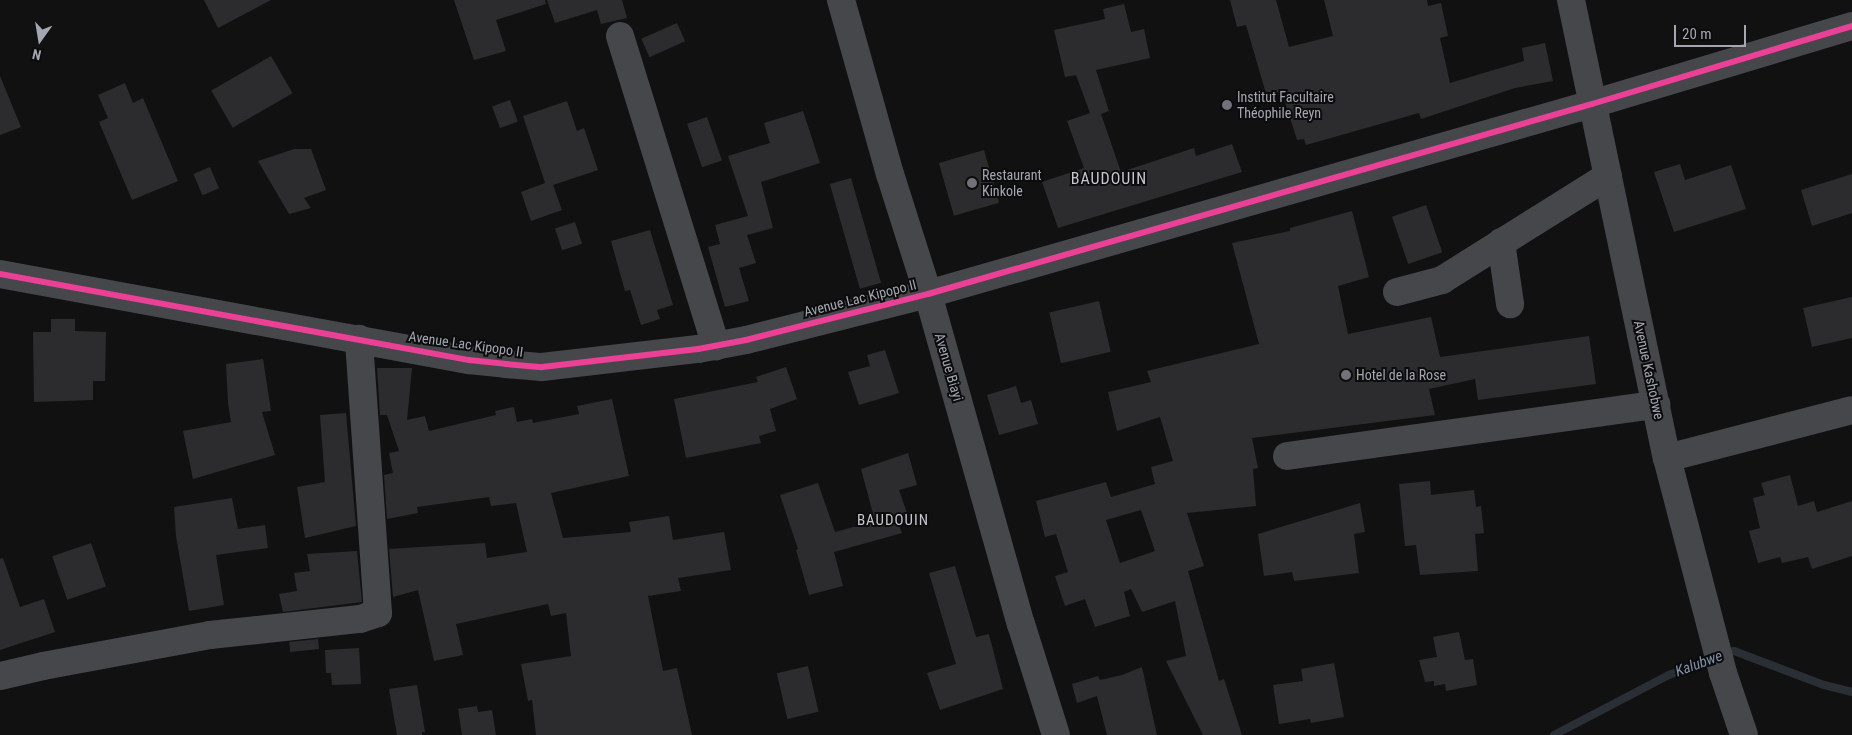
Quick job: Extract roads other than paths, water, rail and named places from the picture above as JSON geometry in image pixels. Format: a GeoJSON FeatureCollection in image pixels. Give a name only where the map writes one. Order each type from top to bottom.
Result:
{"type":"FeatureCollection","features":[{"type":"Feature","properties":{"kind":"street","name":"Avenue Biayi"},"geometry":{"type":"LineString","coordinates":[[841,0],[890,174],[928,294],[1019,616],[1056,735]]}},
{"type":"Feature","properties":{"kind":"street","name":"Avenue Kashobwe"},"geometry":{"type":"LineString","coordinates":[[1571,0],[1667,458],[1720,661],[1744,735]]}},
{"type":"Feature","properties":{"kind":"street","name":"Avenue Lac Kipopo II"},"geometry":{"type":"LineString","coordinates":[[0,274],[469,360],[542,367],[589,363],[716,346],[928,294],[1592,104],[1852,26]]}},
{"type":"Feature","properties":{"kind":"street"},"geometry":{"type":"LineString","coordinates":[[620,36],[716,346]]}},
{"type":"Feature","properties":{"kind":"street"},"geometry":{"type":"LineString","coordinates":[[1397,292],[1442,280],[1608,176]]}},
{"type":"Feature","properties":{"kind":"street"},"geometry":{"type":"LineString","coordinates":[[1501,242],[1510,304]]}},
{"type":"Feature","properties":{"kind":"street"},"geometry":{"type":"LineString","coordinates":[[0,676],[43,666],[210,635],[360,619],[378,613],[360,339]]}},
{"type":"Feature","properties":{"kind":"street"},"geometry":{"type":"LineString","coordinates":[[1287,456],[1656,404]]}},
{"type":"Feature","properties":{"kind":"street"},"geometry":{"type":"LineString","coordinates":[[1667,458],[1852,410]]}},
{"type":"Feature","properties":{"kind":"waterway","name":"Kalubwe"},"geometry":{"type":"LineString","coordinates":[[1554,735],[1669,675],[1734,651],[1824,685],[1852,692]]}},
{"type":"Feature","properties":{"kind":"place","name":"Institut Facultaire Théophile Reyn"},"geometry":{"type":"Point","coordinates":[1227,105]}},
{"type":"Feature","properties":{"kind":"place","name":"Restaurant Kinkole"},"geometry":{"type":"Point","coordinates":[972,183]}},
{"type":"Feature","properties":{"kind":"place","name":"Hotel de la Rose"},"geometry":{"type":"Point","coordinates":[1346,375]}},
{"type":"Feature","properties":{"kind":"district","name":"BAUDOUIN"},"geometry":{"type":"Point","coordinates":[1109,179]}},
{"type":"Feature","properties":{"kind":"district","name":"BAUDOUIN"},"geometry":{"type":"Point","coordinates":[893,521]}}]}
